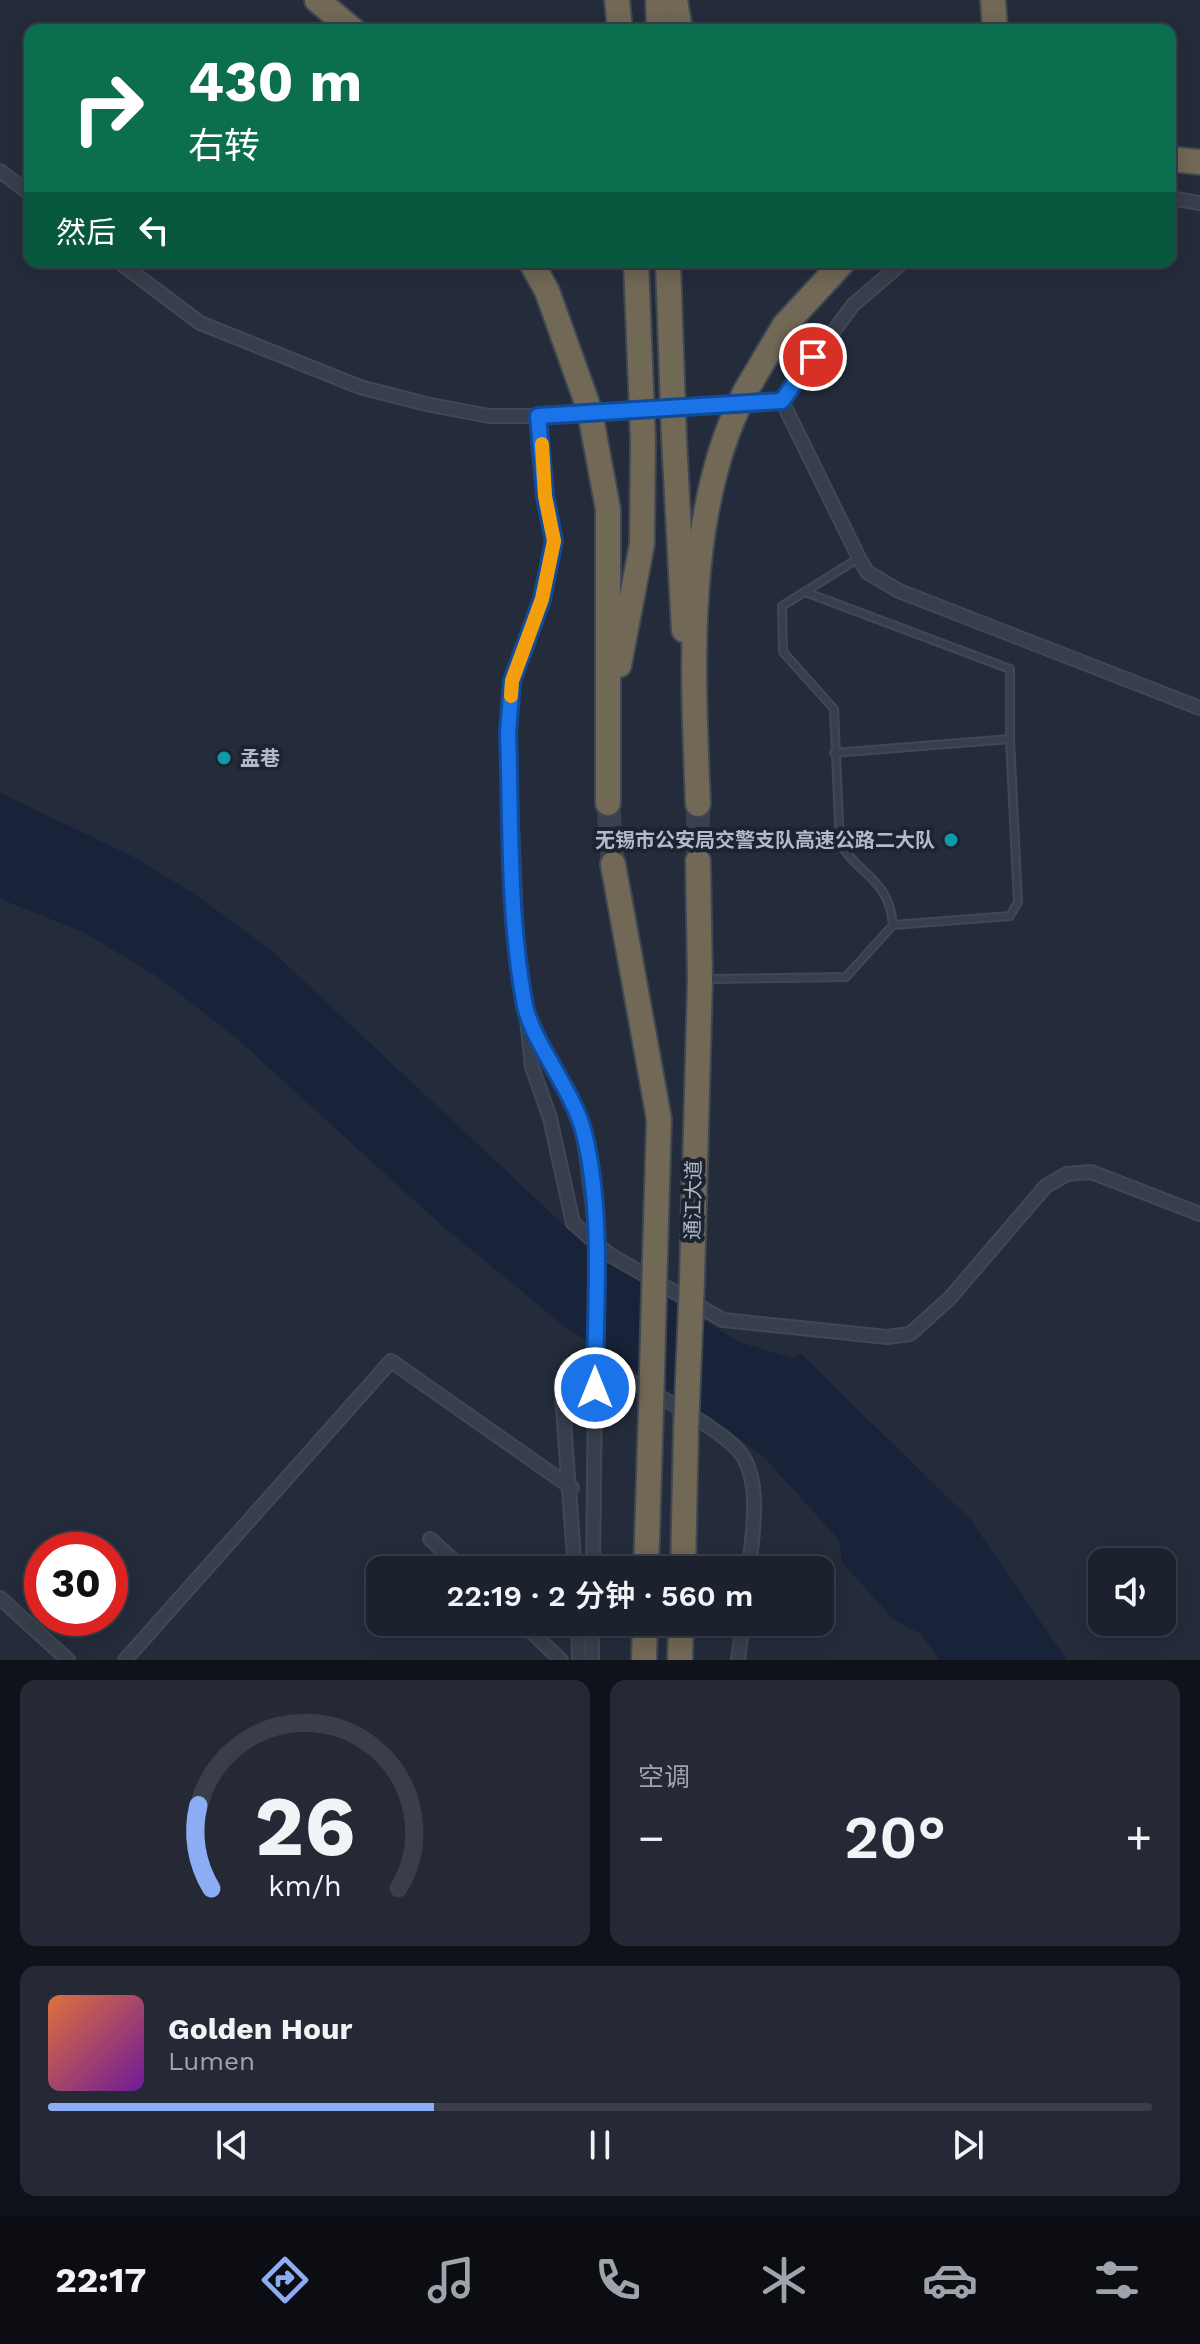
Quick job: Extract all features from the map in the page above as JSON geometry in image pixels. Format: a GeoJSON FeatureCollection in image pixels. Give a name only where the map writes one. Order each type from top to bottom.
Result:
{"type":"FeatureCollection","features":[{"type":"Feature","properties":{"kind":"highway"},"geometry":{"type":"LineString","coordinates":[[317,0],[346,24]]}},
{"type":"Feature","properties":{"kind":"highway"},"geometry":{"type":"LineString","coordinates":[[617,0],[619,24]]}},
{"type":"Feature","properties":{"kind":"highway"},"geometry":{"type":"LineString","coordinates":[[658,0],[659,24]]}},
{"type":"Feature","properties":{"kind":"highway"},"geometry":{"type":"LineString","coordinates":[[675,0],[679,24]]}},
{"type":"Feature","properties":{"kind":"highway"},"geometry":{"type":"LineString","coordinates":[[993,0],[995,24]]}},
{"type":"Feature","properties":{"kind":"highway"},"geometry":{"type":"LineString","coordinates":[[1176,160],[1200,162]]}},
{"type":"Feature","properties":{"kind":"highway"},"geometry":{"type":"LineString","coordinates":[[534,268],[547,291],[588,409],[608,509],[608,803]]}},
{"type":"Feature","properties":{"kind":"highway"},"geometry":{"type":"LineString","coordinates":[[607,730],[642,544],[643,440],[636,268]]}},
{"type":"Feature","properties":{"kind":"highway"},"geometry":{"type":"LineString","coordinates":[[668,268],[681,617],[692,659]]}},
{"type":"Feature","properties":{"kind":"highway"},"geometry":{"type":"LineString","coordinates":[[698,804],[692,659],[709,508],[718,464],[741,401],[784,326],[837,268]]}},
{"type":"Feature","properties":{"kind":"highway","name":"通江大道"},"geometry":{"type":"LineString","coordinates":[[683,1556],[700,979],[698,861]]}},
{"type":"Feature","properties":{"kind":"highway","name":"通江大道"},"geometry":{"type":"LineString","coordinates":[[613,864],[659,1119],[646,1556]]}},
{"type":"Feature","properties":{"kind":"highway"},"geometry":{"type":"LineString","coordinates":[[659,1119],[695,1120]]}},
{"type":"Feature","properties":{"kind":"highway"},"geometry":{"type":"LineString","coordinates":[[644,1660],[645,1636]]}},
{"type":"Feature","properties":{"kind":"highway"},"geometry":{"type":"LineString","coordinates":[[680,1660],[681,1636]]}},
{"type":"Feature","properties":{"kind":"street"},"geometry":{"type":"LineString","coordinates":[[0,171],[24,189]]}},
{"type":"Feature","properties":{"kind":"street"},"geometry":{"type":"LineString","coordinates":[[1176,199],[1200,203]]}},
{"type":"Feature","properties":{"kind":"street"},"geometry":{"type":"LineString","coordinates":[[127,268],[200,323],[290,361],[360,387],[489,416],[538,416],[782,401],[853,305],[896,268]]}},
{"type":"Feature","properties":{"kind":"street"},"geometry":{"type":"LineString","coordinates":[[782,401],[867,572],[899,591],[1200,708]]}},
{"type":"Feature","properties":{"kind":"street"},"geometry":{"type":"LineString","coordinates":[[538,416],[545,496],[554,541],[542,599],[512,681],[508,732],[517,944],[532,1067],[550,1118],[573,1223],[610,1255],[723,1320],[887,1337],[910,1334],[950,1298],[1046,1186],[1067,1174],[1091,1172],[1200,1214]]}},
{"type":"Feature","properties":{"kind":"street"},"geometry":{"type":"LineString","coordinates":[[526,1010],[583,1129],[595,1224],[593,1556]]}},
{"type":"Feature","properties":{"kind":"street"},"geometry":{"type":"LineString","coordinates":[[574,1556],[572,1488],[561,1382],[569,1365],[585,1359],[628,1379],[721,1436],[742,1456],[754,1496],[750,1556]]}},
{"type":"Feature","properties":{"kind":"street"},"geometry":{"type":"LineString","coordinates":[[125,1660],[391,1361],[572,1488]]}},
{"type":"Feature","properties":{"kind":"street"},"geometry":{"type":"LineString","coordinates":[[430,1539],[449,1556]]}},
{"type":"Feature","properties":{"kind":"street"},"geometry":{"type":"LineString","coordinates":[[0,1598],[68,1660]]}},
{"type":"Feature","properties":{"kind":"street"},"geometry":{"type":"LineString","coordinates":[[536,1636],[561,1660]]}},
{"type":"Feature","properties":{"kind":"street"},"geometry":{"type":"LineString","coordinates":[[578,1636],[579,1660]]}},
{"type":"Feature","properties":{"kind":"street"},"geometry":{"type":"LineString","coordinates":[[592,1636],[592,1660]]}},
{"type":"Feature","properties":{"kind":"street"},"geometry":{"type":"LineString","coordinates":[[738,1660],[741,1636]]}},
{"type":"Feature","properties":{"kind":"lane"},"geometry":{"type":"LineString","coordinates":[[859,558],[782,606],[783,652],[834,709],[840,844],[848,857],[876,879],[891,903],[893,925]]}},
{"type":"Feature","properties":{"kind":"lane"},"geometry":{"type":"LineString","coordinates":[[700,979],[846,977],[893,925],[1010,916],[1018,902],[1010,739],[1010,669],[805,592]]}},
{"type":"Feature","properties":{"kind":"lane"},"geometry":{"type":"LineString","coordinates":[[834,753],[1010,739]]}},
{"type":"Feature","properties":{"kind":"water"},"geometry":{"type":"Polygon","coordinates":[[[0,793],[132,856],[193,893],[272,951],[585,1245],[739,1342],[792,1358],[800,1353],[970,1519],[1067,1660],[939,1660],[921,1634],[893,1619],[842,1562],[839,1540],[763,1456],[708,1416],[565,1327],[440,1224],[234,1036],[156,976],[85,933],[0,899],[0,793]]]}},
{"type":"Feature","properties":{"kind":"tunnel"},"geometry":{"type":"LineString","coordinates":[[608,803],[613,864]]}},
{"type":"Feature","properties":{"kind":"tunnel"},"geometry":{"type":"LineString","coordinates":[[698,804],[698,861]]}},
{"type":"Feature","properties":{"kind":"slow traffic"},"geometry":{"type":"LineString","coordinates":[[511,696],[512,681],[542,599],[554,541],[545,496],[542,444]]}},
{"type":"Feature","properties":{"kind":"place","name":"孟巷"},"geometry":{"type":"Point","coordinates":[224,758]}},
{"type":"Feature","properties":{"kind":"place","name":"无锡市公安局交警支队高速公路二大队"},"geometry":{"type":"Point","coordinates":[951,840]}},
{"type":"Feature","properties":{"kind":"route"},"geometry":{"type":"LineString","coordinates":[[595,1388],[595,1224],[590,1166],[583,1129],[526,1010],[517,944],[508,732],[512,681],[542,599],[554,541],[545,496],[538,416],[782,401],[813,357]]}}]}
